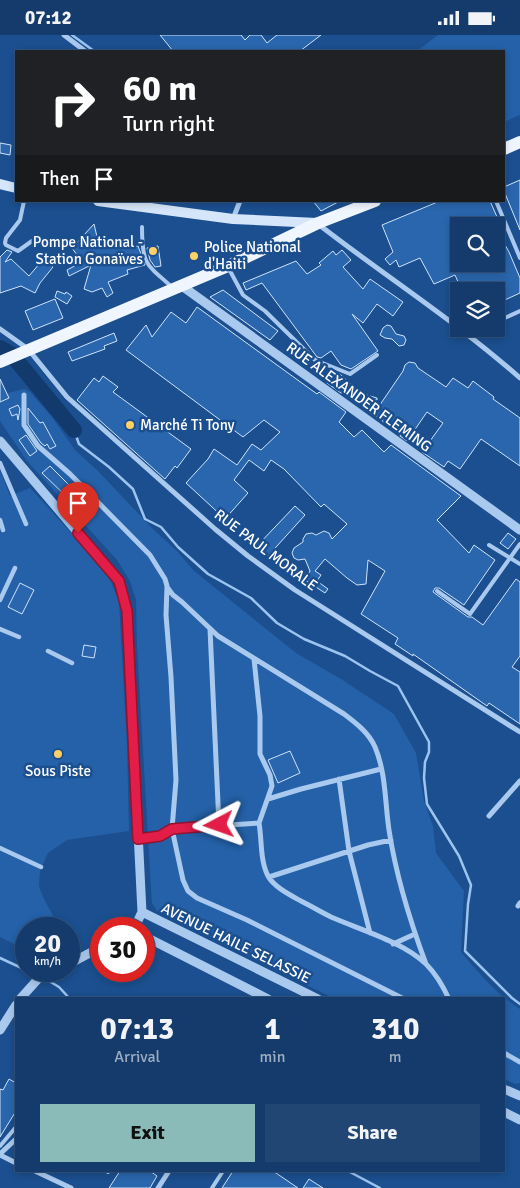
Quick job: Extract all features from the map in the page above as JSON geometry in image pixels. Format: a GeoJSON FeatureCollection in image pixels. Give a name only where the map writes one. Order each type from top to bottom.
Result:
{"type":"FeatureCollection","features":[{"type":"Feature","properties":{"kind":"main road"},"geometry":{"type":"LineString","coordinates":[[505,149],[520,142]]}},
{"type":"Feature","properties":{"kind":"main road"},"geometry":{"type":"LineString","coordinates":[[0,184],[15,188]]}},
{"type":"Feature","properties":{"kind":"main road"},"geometry":{"type":"LineString","coordinates":[[106,202],[233,219],[318,223]]}},
{"type":"Feature","properties":{"kind":"main road"},"geometry":{"type":"LineString","coordinates":[[12,356],[179,288],[318,223],[372,202]]}},
{"type":"Feature","properties":{"kind":"street"},"geometry":{"type":"LineString","coordinates":[[64,35],[84,50]]}},
{"type":"Feature","properties":{"kind":"street"},"geometry":{"type":"LineString","coordinates":[[233,219],[240,202]]}},
{"type":"Feature","properties":{"kind":"street"},"geometry":{"type":"LineString","coordinates":[[318,223],[450,322]]}},
{"type":"Feature","properties":{"kind":"street","name":"RUE ALEXANDER FLEMING"},"geometry":{"type":"LineString","coordinates":[[179,288],[520,531]]}},
{"type":"Feature","properties":{"kind":"street","name":"RUE PAUL MORALE"},"geometry":{"type":"LineString","coordinates":[[0,329],[12,356],[67,397],[200,517],[248,556],[295,590],[520,732]]}},
{"type":"Feature","properties":{"kind":"street"},"geometry":{"type":"LineString","coordinates":[[469,337],[490,351],[520,378]]}},
{"type":"Feature","properties":{"kind":"street"},"geometry":{"type":"LineString","coordinates":[[24,395],[24,425],[38,446],[70,474],[150,555],[165,579],[167,587],[166,615],[176,780],[172,829],[183,880],[188,891],[196,899],[247,920],[400,997]]}},
{"type":"Feature","properties":{"kind":"street"},"geometry":{"type":"LineString","coordinates":[[1,444],[119,581],[127,611],[142,912],[140,917]]}},
{"type":"Feature","properties":{"kind":"street"},"geometry":{"type":"LineString","coordinates":[[0,463],[26,524]]}},
{"type":"Feature","properties":{"kind":"street"},"geometry":{"type":"LineString","coordinates":[[0,520],[3,530]]}},
{"type":"Feature","properties":{"kind":"street"},"geometry":{"type":"LineString","coordinates":[[0,600],[15,569]]}},
{"type":"Feature","properties":{"kind":"street"},"geometry":{"type":"LineString","coordinates":[[167,587],[173,595],[218,636],[358,725],[375,746],[381,769],[395,864],[426,964]]}},
{"type":"Feature","properties":{"kind":"street"},"geometry":{"type":"LineString","coordinates":[[0,629],[19,637]]}},
{"type":"Feature","properties":{"kind":"street"},"geometry":{"type":"LineString","coordinates":[[210,629],[219,825]]}},
{"type":"Feature","properties":{"kind":"street"},"geometry":{"type":"LineString","coordinates":[[48,651],[72,663]]}},
{"type":"Feature","properties":{"kind":"street"},"geometry":{"type":"LineString","coordinates":[[254,659],[260,716],[260,753],[270,775],[272,786],[259,823],[264,867],[269,877],[292,897],[414,955],[426,964],[440,981],[448,997]]}},
{"type":"Feature","properties":{"kind":"street"},"geometry":{"type":"LineString","coordinates":[[268,799],[381,769]]}},
{"type":"Feature","properties":{"kind":"street"},"geometry":{"type":"LineString","coordinates":[[339,779],[349,851],[370,933]]}},
{"type":"Feature","properties":{"kind":"street"},"geometry":{"type":"LineString","coordinates":[[489,816],[520,781]]}},
{"type":"Feature","properties":{"kind":"street"},"geometry":{"type":"LineString","coordinates":[[138,839],[160,836],[172,829],[259,823]]}},
{"type":"Feature","properties":{"kind":"street"},"geometry":{"type":"LineString","coordinates":[[269,877],[368,845],[391,840]]}},
{"type":"Feature","properties":{"kind":"street"},"geometry":{"type":"LineString","coordinates":[[0,847],[41,867]]}},
{"type":"Feature","properties":{"kind":"street","name":"AVENUE HAILE SELASSIE"},"geometry":{"type":"LineString","coordinates":[[142,912],[314,997]]}},
{"type":"Feature","properties":{"kind":"street"},"geometry":{"type":"LineString","coordinates":[[393,944],[416,934]]}},
{"type":"Feature","properties":{"kind":"street"},"geometry":{"type":"LineString","coordinates":[[155,942],[264,997]]}},
{"type":"Feature","properties":{"kind":"street"},"geometry":{"type":"LineString","coordinates":[[22,997],[35,982]]}},
{"type":"Feature","properties":{"kind":"street"},"geometry":{"type":"LineString","coordinates":[[0,1030],[15,1007]]}},
{"type":"Feature","properties":{"kind":"street"},"geometry":{"type":"LineString","coordinates":[[505,1054],[520,1062]]}},
{"type":"Feature","properties":{"kind":"street"},"geometry":{"type":"LineString","coordinates":[[505,1090],[520,1097]]}},
{"type":"Feature","properties":{"kind":"street"},"geometry":{"type":"LineString","coordinates":[[505,1112],[520,1120]]}},
{"type":"Feature","properties":{"kind":"street"},"geometry":{"type":"LineString","coordinates":[[15,1140],[0,1155],[15,1162]]}},
{"type":"Feature","properties":{"kind":"street"},"geometry":{"type":"LineString","coordinates":[[37,1172],[71,1188]]}},
{"type":"Feature","properties":{"kind":"street"},"geometry":{"type":"LineString","coordinates":[[158,1188],[168,1172]]}},
{"type":"Feature","properties":{"kind":"lane"},"geometry":{"type":"LineString","coordinates":[[24,202],[20,220],[6,238],[5,243],[18,251],[32,241]]}},
{"type":"Feature","properties":{"kind":"lane"},"geometry":{"type":"LineString","coordinates":[[496,202],[520,258]]}},
{"type":"Feature","properties":{"kind":"lane"},"geometry":{"type":"LineString","coordinates":[[142,227],[142,251],[146,261],[151,269],[179,288]]}},
{"type":"Feature","properties":{"kind":"lane"},"geometry":{"type":"LineString","coordinates":[[228,266],[244,295],[266,311],[320,363],[350,374],[377,355]]}},
{"type":"Feature","properties":{"kind":"lane"},"geometry":{"type":"LineString","coordinates":[[505,318],[520,311]]}},
{"type":"Feature","properties":{"kind":"lane"},"geometry":{"type":"LineString","coordinates":[[437,591],[470,614],[520,544]]}},
{"type":"Feature","properties":{"kind":"lane"},"geometry":{"type":"LineString","coordinates":[[489,545],[520,564]]}},
{"type":"Feature","properties":{"kind":"lane"},"geometry":{"type":"LineString","coordinates":[[0,1146],[15,1128]]}},
{"type":"Feature","properties":{"kind":"lane"},"geometry":{"type":"LineString","coordinates":[[212,1188],[221,1172]]}},
{"type":"Feature","properties":{"kind":"shaded area"},"geometry":{"type":"Polygon","coordinates":[[[438,35],[520,35],[520,115],[505,122],[505,50],[418,50],[438,35]]]}},
{"type":"Feature","properties":{"kind":"shaded area"},"geometry":{"type":"Polygon","coordinates":[[[24,389],[30,392],[52,417],[75,450],[178,552],[193,570],[296,653],[341,679],[394,714],[416,753],[424,801],[433,826],[436,853],[464,891],[461,952],[504,997],[331,997],[157,911],[152,903],[151,889],[136,600],[130,581],[117,560],[27,461],[0,421],[0,395],[24,389]]]}},
{"type":"Feature","properties":{"kind":"shaded area","name":"Sous Piste"},"geometry":{"type":"Polygon","coordinates":[[[0,470],[10,496],[30,488],[104,568],[119,602],[127,746],[129,831],[67,840],[48,853],[40,871],[39,886],[54,917],[15,917],[15,944],[0,937],[0,470]]]}},
{"type":"Feature","properties":{"kind":"shaded area"},"geometry":{"type":"Polygon","coordinates":[[[505,998],[520,1009],[520,1083],[516,1084],[505,1079],[505,998]]]}},
{"type":"Feature","properties":{"kind":"building"},"geometry":{"type":"Polygon","coordinates":[[[160,35],[241,35],[245,40],[250,35],[261,35],[267,43],[277,35],[321,35],[301,50],[172,50],[160,35]]]}},
{"type":"Feature","properties":{"kind":"building"},"geometry":{"type":"Polygon","coordinates":[[[0,143],[11,145],[10,155],[0,153],[0,143]]]}},
{"type":"Feature","properties":{"kind":"building"},"geometry":{"type":"Polygon","coordinates":[[[520,180],[520,230],[505,193],[505,187],[520,180]]]}},
{"type":"Feature","properties":{"kind":"building"},"geometry":{"type":"Polygon","coordinates":[[[314,202],[338,202],[321,211],[314,202]]]}},
{"type":"Feature","properties":{"kind":"building"},"geometry":{"type":"Polygon","coordinates":[[[438,202],[490,202],[497,217],[450,217],[450,272],[505,272],[505,245],[520,278],[520,293],[505,300],[505,282],[458,282],[455,275],[434,284],[420,258],[399,267],[396,260],[390,265],[385,259],[393,252],[382,225],[438,202]]]}},
{"type":"Feature","properties":{"kind":"building"},"geometry":{"type":"Polygon","coordinates":[[[94,224],[98,241],[124,244],[125,248],[138,246],[145,265],[127,270],[128,274],[108,282],[113,293],[107,297],[102,288],[92,292],[84,289],[91,265],[69,276],[67,270],[82,262],[72,248],[94,224]]]}},
{"type":"Feature","properties":{"kind":"building"},"geometry":{"type":"Polygon","coordinates":[[[158,246],[161,266],[155,267],[150,260],[147,248],[158,246]]]}},
{"type":"Feature","properties":{"kind":"building"},"geometry":{"type":"Polygon","coordinates":[[[7,250],[12,252],[5,262],[11,259],[29,276],[40,263],[37,261],[42,255],[48,257],[46,261],[53,267],[40,283],[35,293],[21,286],[0,293],[0,257],[7,250]]]}},
{"type":"Feature","properties":{"kind":"building"},"geometry":{"type":"Polygon","coordinates":[[[342,250],[351,260],[343,267],[363,289],[370,279],[403,302],[393,316],[377,304],[363,323],[352,314],[378,351],[351,369],[341,365],[331,351],[321,358],[317,357],[262,283],[246,290],[243,283],[296,261],[307,274],[321,265],[319,263],[333,251],[336,255],[342,250]]]}},
{"type":"Feature","properties":{"kind":"building"},"geometry":{"type":"Polygon","coordinates":[[[223,290],[278,331],[270,340],[210,297],[223,290]]]}},
{"type":"Feature","properties":{"kind":"building"},"geometry":{"type":"Polygon","coordinates":[[[57,291],[65,294],[66,292],[72,296],[67,304],[55,297],[57,291]]]}},
{"type":"Feature","properties":{"kind":"building"},"geometry":{"type":"Polygon","coordinates":[[[55,299],[63,318],[33,330],[25,311],[55,299]]]}},
{"type":"Feature","properties":{"kind":"building"},"geometry":{"type":"Polygon","coordinates":[[[197,307],[317,394],[319,392],[346,412],[339,422],[354,437],[362,430],[384,452],[391,445],[461,496],[437,520],[469,553],[474,545],[495,560],[464,605],[439,588],[435,588],[433,592],[468,617],[472,617],[483,625],[516,579],[520,582],[520,656],[512,667],[520,672],[520,724],[489,703],[487,706],[413,654],[413,656],[395,644],[398,638],[361,614],[385,571],[368,560],[366,584],[357,585],[325,559],[315,571],[321,575],[317,581],[328,589],[325,593],[305,580],[310,571],[305,559],[298,560],[294,558],[292,553],[294,548],[303,542],[306,534],[312,533],[316,535],[324,531],[329,533],[332,539],[347,524],[324,504],[321,507],[284,469],[271,460],[264,471],[249,460],[234,480],[248,493],[225,519],[186,483],[208,459],[214,449],[237,465],[252,444],[261,450],[280,432],[264,420],[243,437],[126,350],[146,325],[152,337],[171,312],[186,323],[197,307]]]}},
{"type":"Feature","properties":{"kind":"building"},"geometry":{"type":"Polygon","coordinates":[[[387,325],[391,326],[396,334],[404,336],[406,340],[404,345],[399,346],[392,339],[380,335],[383,328],[387,325]]]}},
{"type":"Feature","properties":{"kind":"building"},"geometry":{"type":"Polygon","coordinates":[[[114,333],[117,341],[104,346],[105,349],[72,361],[68,352],[114,333]]]}},
{"type":"Feature","properties":{"kind":"building"},"geometry":{"type":"Polygon","coordinates":[[[409,362],[415,363],[418,368],[446,387],[453,378],[468,388],[473,381],[494,397],[493,399],[520,418],[520,466],[481,439],[460,469],[448,461],[444,467],[422,452],[443,423],[427,412],[407,441],[400,436],[401,434],[384,423],[380,417],[373,415],[403,371],[405,365],[409,362]]]}},
{"type":"Feature","properties":{"kind":"building"},"geometry":{"type":"Polygon","coordinates":[[[330,373],[340,374],[350,383],[352,389],[359,389],[363,394],[377,398],[377,400],[374,400],[377,408],[367,408],[360,401],[353,401],[348,393],[341,393],[327,383],[330,373]]]}},
{"type":"Feature","properties":{"kind":"building","name":"Marché Ti Tony"},"geometry":{"type":"Polygon","coordinates":[[[103,376],[118,387],[113,392],[191,449],[177,468],[175,466],[165,479],[77,400],[94,378],[99,382],[103,376]]]}},
{"type":"Feature","properties":{"kind":"building"},"geometry":{"type":"Polygon","coordinates":[[[0,379],[9,398],[0,402],[0,379]]]}},
{"type":"Feature","properties":{"kind":"building"},"geometry":{"type":"Polygon","coordinates":[[[18,405],[20,409],[18,420],[17,414],[12,416],[9,409],[18,405]]]}},
{"type":"Feature","properties":{"kind":"building"},"geometry":{"type":"Polygon","coordinates":[[[28,408],[40,423],[43,422],[56,446],[50,449],[47,444],[45,446],[41,443],[28,424],[28,408]]]}},
{"type":"Feature","properties":{"kind":"building"},"geometry":{"type":"Polygon","coordinates":[[[26,435],[37,451],[30,456],[19,440],[26,435]]]}},
{"type":"Feature","properties":{"kind":"building"},"geometry":{"type":"Polygon","coordinates":[[[50,466],[69,485],[75,494],[69,499],[42,473],[50,466]]]}},
{"type":"Feature","properties":{"kind":"building"},"geometry":{"type":"Polygon","coordinates":[[[295,506],[305,515],[268,556],[256,547],[295,506]]]}},
{"type":"Feature","properties":{"kind":"building"},"geometry":{"type":"Polygon","coordinates":[[[508,533],[516,539],[508,549],[500,543],[508,533]]]}},
{"type":"Feature","properties":{"kind":"building"},"geometry":{"type":"Polygon","coordinates":[[[20,583],[34,590],[22,614],[8,607],[20,583]]]}},
{"type":"Feature","properties":{"kind":"building"},"geometry":{"type":"Polygon","coordinates":[[[84,645],[96,647],[94,658],[82,656],[84,645]]]}},
{"type":"Feature","properties":{"kind":"building"},"geometry":{"type":"Polygon","coordinates":[[[290,751],[300,773],[278,783],[268,760],[290,751]]]}},
{"type":"Feature","properties":{"kind":"building"},"geometry":{"type":"Polygon","coordinates":[[[9,1079],[15,1082],[15,1113],[0,1137],[0,1089],[3,1090],[9,1079]]]}},
{"type":"Feature","properties":{"kind":"building"},"geometry":{"type":"Polygon","coordinates":[[[119,1172],[151,1172],[157,1176],[150,1188],[109,1188],[119,1172]]]}},
{"type":"Feature","properties":{"kind":"building"},"geometry":{"type":"Polygon","coordinates":[[[232,1172],[274,1172],[298,1188],[222,1188],[232,1172]]]}},
{"type":"Feature","properties":{"kind":"building"},"geometry":{"type":"Polygon","coordinates":[[[309,1179],[312,1181],[323,1188],[303,1188],[309,1179]]]}},
{"type":"Feature","properties":{"kind":"waterway"},"geometry":{"type":"LineString","coordinates":[[72,35],[93,50]]}},
{"type":"Feature","properties":{"kind":"waterway"},"geometry":{"type":"LineString","coordinates":[[0,348],[12,355],[74,430]]}},
{"type":"Feature","properties":{"kind":"waterway"},"geometry":{"type":"LineString","coordinates":[[74,430],[79,444],[109,467],[133,489],[145,519],[161,527],[178,547],[208,574],[251,598],[277,623],[304,639],[345,656],[398,686],[429,742],[424,778],[427,804],[459,856],[471,885],[465,951],[520,1004]]}},
{"type":"Feature","properties":{"kind":"waterway"},"geometry":{"type":"LineString","coordinates":[[0,958],[15,965]]}},
{"type":"Feature","properties":{"kind":"waterway"},"geometry":{"type":"LineString","coordinates":[[51,982],[59,987],[68,997]]}},
{"type":"Feature","properties":{"kind":"waterway"},"geometry":{"type":"LineString","coordinates":[[350,1172],[380,1188]]}},
{"type":"Feature","properties":{"kind":"place","name":"Pompe National - Station Gonaïves"},"geometry":{"type":"Point","coordinates":[153,251]}},
{"type":"Feature","properties":{"kind":"place","name":"Police National d'Haiti"},"geometry":{"type":"Point","coordinates":[194,256]}},
{"type":"Feature","properties":{"kind":"place","name":"Marché Ti Tony"},"geometry":{"type":"Point","coordinates":[130,425]}},
{"type":"Feature","properties":{"kind":"place","name":"Sous Piste"},"geometry":{"type":"Point","coordinates":[58,754]}},
{"type":"Feature","properties":{"kind":"route"},"geometry":{"type":"LineString","coordinates":[[78,533],[119,581],[127,611],[138,839],[160,836],[172,829],[219,825]]}}]}
